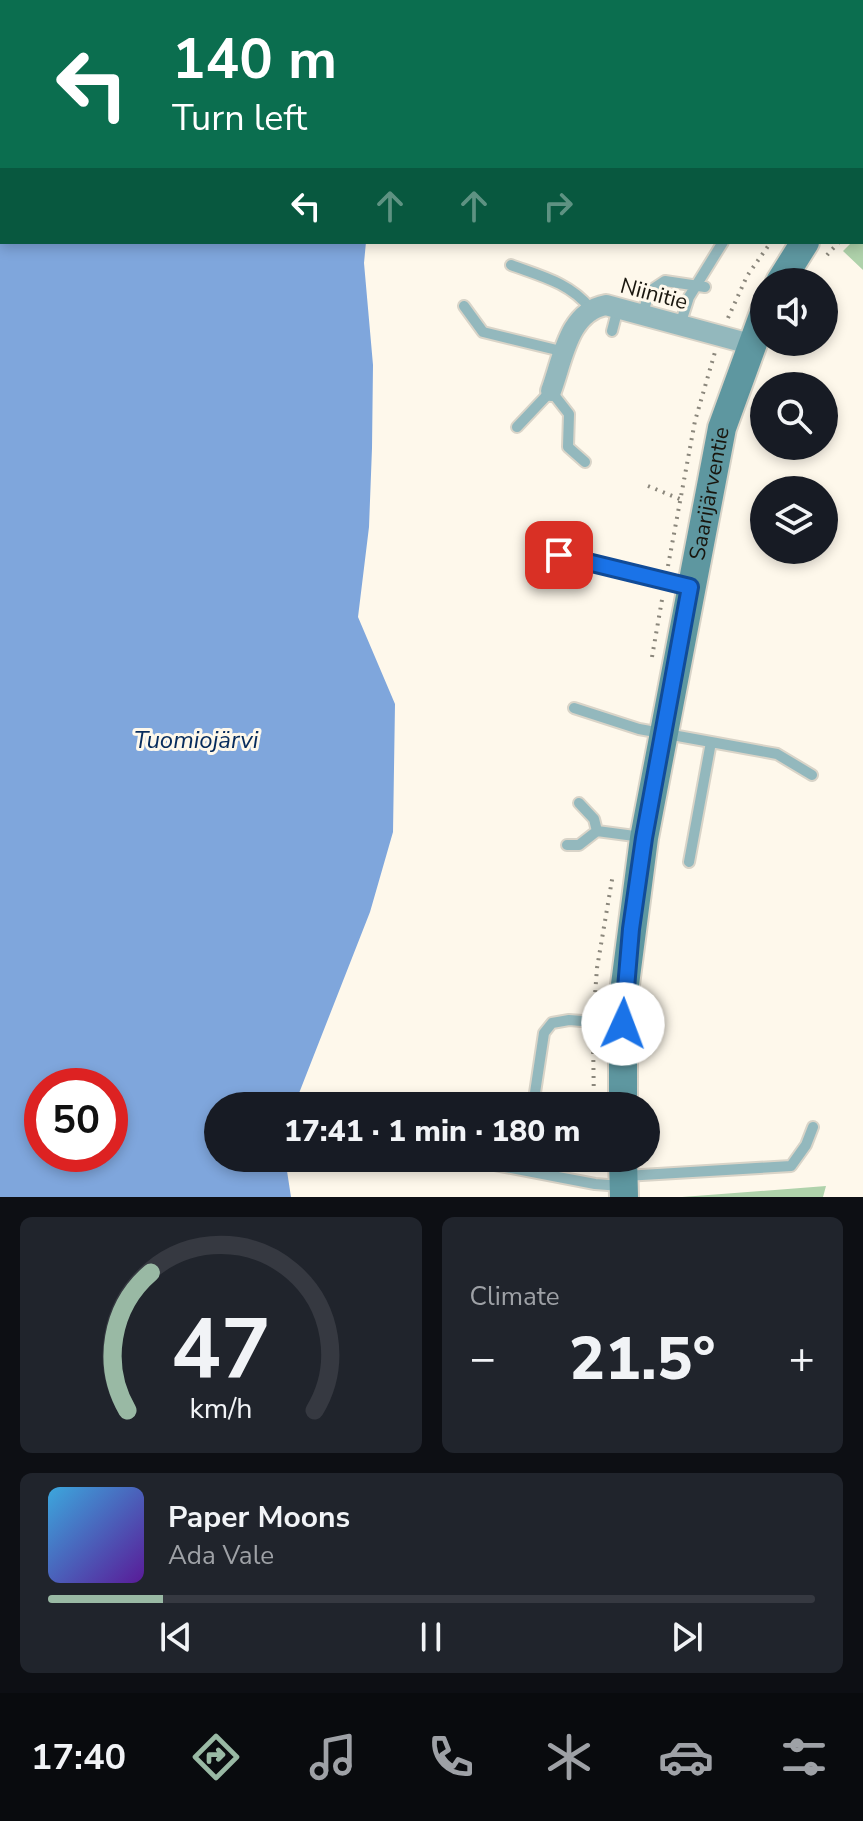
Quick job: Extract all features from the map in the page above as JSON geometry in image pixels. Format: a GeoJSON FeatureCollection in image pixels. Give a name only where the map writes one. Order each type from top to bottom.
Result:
{"type":"FeatureCollection","features":[{"type":"Feature","properties":{"kind":"main road"},"geometry":{"type":"LineString","coordinates":[[789,268],[804,244]]}},
{"type":"Feature","properties":{"kind":"main road","name":"Saarijärventie"},"geometry":{"type":"LineString","coordinates":[[623,1092],[623,1024],[631,929],[644,838],[722,428],[750,344]]}},
{"type":"Feature","properties":{"kind":"street","name":"Niinitie"},"geometry":{"type":"LineString","coordinates":[[551,391],[579,317],[590,308],[606,305],[750,344]]}},
{"type":"Feature","properties":{"kind":"lane"},"geometry":{"type":"LineString","coordinates":[[680,325],[722,244]]}},
{"type":"Feature","properties":{"kind":"lane"},"geometry":{"type":"LineString","coordinates":[[511,265],[563,284],[579,294],[590,308]]}},
{"type":"Feature","properties":{"kind":"lane"},"geometry":{"type":"LineString","coordinates":[[642,315],[650,291],[665,281],[700,287]]}},
{"type":"Feature","properties":{"kind":"lane"},"geometry":{"type":"LineString","coordinates":[[464,306],[483,332],[565,352]]}},
{"type":"Feature","properties":{"kind":"lane"},"geometry":{"type":"LineString","coordinates":[[612,331],[618,308]]}},
{"type":"Feature","properties":{"kind":"lane"},"geometry":{"type":"LineString","coordinates":[[517,427],[551,391],[569,414],[568,447],[585,462]]}},
{"type":"Feature","properties":{"kind":"lane"},"geometry":{"type":"LineString","coordinates":[[559,555],[690,587]]}},
{"type":"Feature","properties":{"kind":"lane"},"geometry":{"type":"LineString","coordinates":[[574,708],[639,729],[777,754],[812,775]]}},
{"type":"Feature","properties":{"kind":"lane"},"geometry":{"type":"LineString","coordinates":[[689,862],[711,742]]}},
{"type":"Feature","properties":{"kind":"lane"},"geometry":{"type":"LineString","coordinates":[[579,803],[594,819],[597,831]]}},
{"type":"Feature","properties":{"kind":"lane"},"geometry":{"type":"LineString","coordinates":[[567,845],[579,845],[597,831],[644,838]]}},
{"type":"Feature","properties":{"kind":"lane"},"geometry":{"type":"LineString","coordinates":[[535,1092],[544,1033],[552,1023],[569,1020],[623,1024]]}},
{"type":"Feature","properties":{"kind":"lane"},"geometry":{"type":"LineString","coordinates":[[546,1172],[595,1184],[623,1179],[791,1166],[806,1145],[813,1127]]}},
{"type":"Feature","properties":{"kind":"path"},"geometry":{"type":"LineString","coordinates":[[648,486],[680,499]]}},
{"type":"Feature","properties":{"kind":"green space"},"geometry":{"type":"Polygon","coordinates":[[[850,244],[863,244],[863,270],[843,251],[850,244]]]}},
{"type":"Feature","properties":{"kind":"green space"},"geometry":{"type":"Polygon","coordinates":[[[826,1186],[823,1197],[682,1197],[826,1186]]]}},
{"type":"Feature","properties":{"kind":"water","name":"Tuomiojärvi"},"geometry":{"type":"Polygon","coordinates":[[[0,244],[366,244],[364,263],[373,365],[372,448],[369,527],[358,617],[395,704],[393,832],[370,912],[299,1092],[204,1092],[204,1172],[287,1172],[291,1197],[0,1197],[0,244]]]}},
{"type":"Feature","properties":{"kind":"route"},"geometry":{"type":"LineString","coordinates":[[559,555],[690,587],[644,838],[631,929],[623,1024]]}}]}
